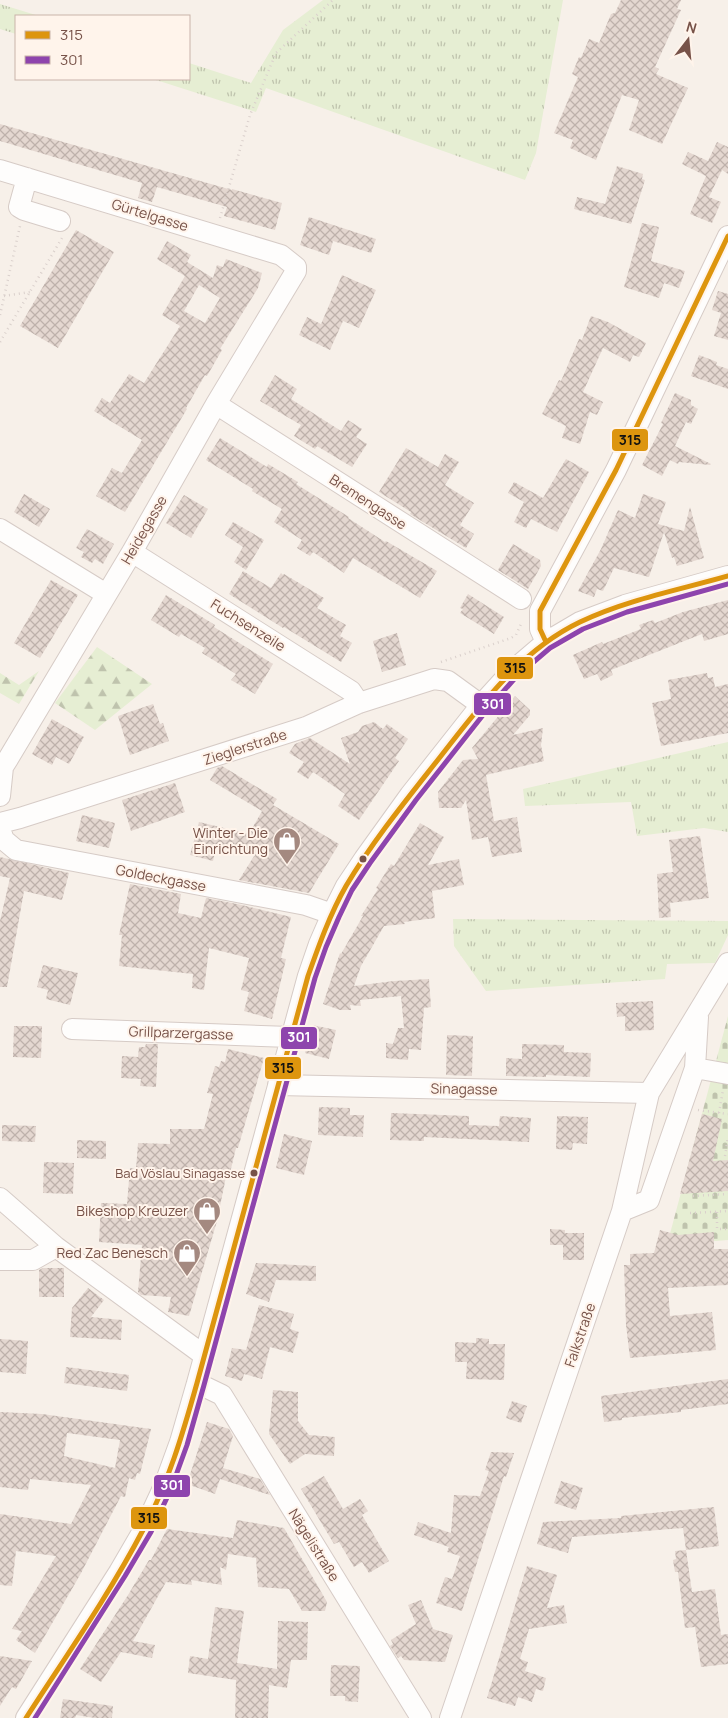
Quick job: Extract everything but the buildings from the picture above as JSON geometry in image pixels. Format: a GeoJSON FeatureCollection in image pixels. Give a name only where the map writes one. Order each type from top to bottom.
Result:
{"type":"FeatureCollection","features":[{"type":"Feature","properties":{"kind":"street","name":"Gürtelgasse"},"geometry":{"type":"LineString","coordinates":[[0,170],[281,255],[296,267]]}},
{"type":"Feature","properties":{"kind":"street"},"geometry":{"type":"LineString","coordinates":[[27,178],[19,207],[62,228]]}},
{"type":"Feature","properties":{"kind":"street"},"geometry":{"type":"LineString","coordinates":[[546,642],[540,629],[540,611],[616,470],[728,236]]}},
{"type":"Feature","properties":{"kind":"street","name":"Heidegasse"},"geometry":{"type":"LineString","coordinates":[[0,796],[3,767],[132,552],[216,404],[296,272],[296,267]]}},
{"type":"Feature","properties":{"kind":"street","name":"Bremengasse"},"geometry":{"type":"LineString","coordinates":[[216,404],[520,599]]}},
{"type":"Feature","properties":{"kind":"street"},"geometry":{"type":"LineString","coordinates":[[0,529],[106,594]]}},
{"type":"Feature","properties":{"kind":"street","name":"Fuchsenzeile"},"geometry":{"type":"LineString","coordinates":[[132,552],[351,691],[359,703]]}},
{"type":"Feature","properties":{"kind":"street"},"geometry":{"type":"LineString","coordinates":[[26,1718],[120,1572],[144,1529],[164,1486],[177,1450],[205,1356],[308,976],[319,944],[346,886],[410,795],[481,705],[511,672],[546,642],[580,622],[624,605],[728,576]]}},
{"type":"Feature","properties":{"kind":"street"},"geometry":{"type":"LineString","coordinates":[[434,679],[448,681],[481,705]]}},
{"type":"Feature","properties":{"kind":"street","name":"Zieglerstraße"},"geometry":{"type":"LineString","coordinates":[[0,822],[20,818],[306,727],[359,703],[434,679]]}},
{"type":"Feature","properties":{"kind":"street","name":"Goldeckgasse"},"geometry":{"type":"LineString","coordinates":[[0,829],[4,840],[16,850],[306,905],[332,914]]}},
{"type":"Feature","properties":{"kind":"street","name":"Falkstraße"},"geometry":{"type":"LineString","coordinates":[[450,1718],[622,1211],[649,1094],[728,963]]}},
{"type":"Feature","properties":{"kind":"street"},"geometry":{"type":"LineString","coordinates":[[622,1211],[649,1200],[695,1068],[698,1013]]}},
{"type":"Feature","properties":{"kind":"street","name":"Grillparzergasse"},"geometry":{"type":"LineString","coordinates":[[72,1029],[290,1037]]}},
{"type":"Feature","properties":{"kind":"street"},"geometry":{"type":"LineString","coordinates":[[695,1068],[728,1074]]}},
{"type":"Feature","properties":{"kind":"street","name":"Sinagasse"},"geometry":{"type":"LineString","coordinates":[[278,1085],[649,1094]]}},
{"type":"Feature","properties":{"kind":"street"},"geometry":{"type":"LineString","coordinates":[[0,1198],[56,1247],[205,1356]]}},
{"type":"Feature","properties":{"kind":"street"},"geometry":{"type":"LineString","coordinates":[[0,1260],[33,1260],[56,1247]]}},
{"type":"Feature","properties":{"kind":"street","name":"Nägelistraße"},"geometry":{"type":"LineString","coordinates":[[197,1383],[222,1395],[421,1718]]}},
{"type":"Feature","properties":{"kind":"path"},"geometry":{"type":"LineString","coordinates":[[216,234],[250,115],[276,52],[333,0]]}},
{"type":"Feature","properties":{"kind":"path"},"geometry":{"type":"LineString","coordinates":[[0,314],[24,210]]}},
{"type":"Feature","properties":{"kind":"path"},"geometry":{"type":"LineString","coordinates":[[0,342],[30,292],[62,228]]}},
{"type":"Feature","properties":{"kind":"path"},"geometry":{"type":"LineString","coordinates":[[4,296],[30,292]]}},
{"type":"Feature","properties":{"kind":"path"},"geometry":{"type":"LineString","coordinates":[[434,679],[431,665],[511,638],[516,635],[523,620]]}},
{"type":"Feature","properties":{"kind":"path"},"geometry":{"type":"LineString","coordinates":[[682,1106],[728,1114]]}},
{"type":"Feature","properties":{"kind":"path"},"geometry":{"type":"LineString","coordinates":[[725,1156],[728,1137]]}},
{"type":"Feature","properties":{"kind":"path"},"geometry":{"type":"LineString","coordinates":[[693,1196],[728,1194]]}},
{"type":"Feature","properties":{"kind":"path"},"geometry":{"type":"LineString","coordinates":[[690,1213],[728,1211]]}},
{"type":"Feature","properties":{"kind":"path"},"geometry":{"type":"LineString","coordinates":[[717,1212],[718,1229],[728,1229]]}},
{"type":"Feature","properties":{"kind":"green space"},"geometry":{"type":"Polygon","coordinates":[[[323,0],[563,0],[536,153],[525,180],[266,88],[256,112],[156,80],[190,80],[190,63],[251,83],[283,30],[323,0]]]}},
{"type":"Feature","properties":{"kind":"green space"},"geometry":{"type":"Polygon","coordinates":[[[0,4],[36,15],[15,15],[15,34],[0,29],[0,4]]]}},
{"type":"Feature","properties":{"kind":"green space"},"geometry":{"type":"Polygon","coordinates":[[[97,647],[152,684],[95,730],[55,703],[97,647]]]}},
{"type":"Feature","properties":{"kind":"green space"},"geometry":{"type":"Polygon","coordinates":[[[39,671],[19,704],[0,693],[0,673],[19,685],[39,671]]]}},
{"type":"Feature","properties":{"kind":"green space"},"geometry":{"type":"Polygon","coordinates":[[[728,742],[728,832],[704,828],[637,836],[631,802],[525,806],[523,789],[728,742]]]}},
{"type":"Feature","properties":{"kind":"green space"},"geometry":{"type":"Polygon","coordinates":[[[453,919],[728,921],[728,935],[715,963],[667,964],[665,979],[486,991],[454,946],[453,919]]]}},
{"type":"Feature","properties":{"kind":"green space"},"geometry":{"type":"Polygon","coordinates":[[[728,1016],[728,1240],[667,1245],[728,1016]]]}},
{"type":"Feature","properties":{"kind":"transit line","name":"315"},"geometry":{"type":"LineString","coordinates":[[546,642],[540,629],[540,611],[616,470],[728,236]]}},
{"type":"Feature","properties":{"kind":"transit line","name":"315"},"geometry":{"type":"LineString","coordinates":[[26,1718],[116,1578],[160,1495],[197,1383],[308,976],[330,919],[346,886],[388,824],[481,705],[536,650],[557,635],[598,614],[634,601],[728,576]]}},
{"type":"Feature","properties":{"kind":"transit line","name":"301"},"geometry":{"type":"LineString","coordinates":[[35,1718],[125,1576],[151,1532],[171,1489],[187,1445],[204,1385],[315,978],[326,947],[352,890],[416,800],[487,710],[516,677],[550,648],[583,629],[627,612],[728,584]]}},
{"type":"Feature","properties":{"kind":"place","name":"Winter - Die Einrichtung"},"geometry":{"type":"Point","coordinates":[287,865]}},
{"type":"Feature","properties":{"kind":"place","name":"Bad Vöslau Sinagasse"},"geometry":{"type":"Point","coordinates":[254,1173]}},
{"type":"Feature","properties":{"kind":"place","name":"Bikeshop Kreuzer"},"geometry":{"type":"Point","coordinates":[207,1235]}},
{"type":"Feature","properties":{"kind":"place","name":"Red Zac Benesch"},"geometry":{"type":"Point","coordinates":[187,1277]}}]}
